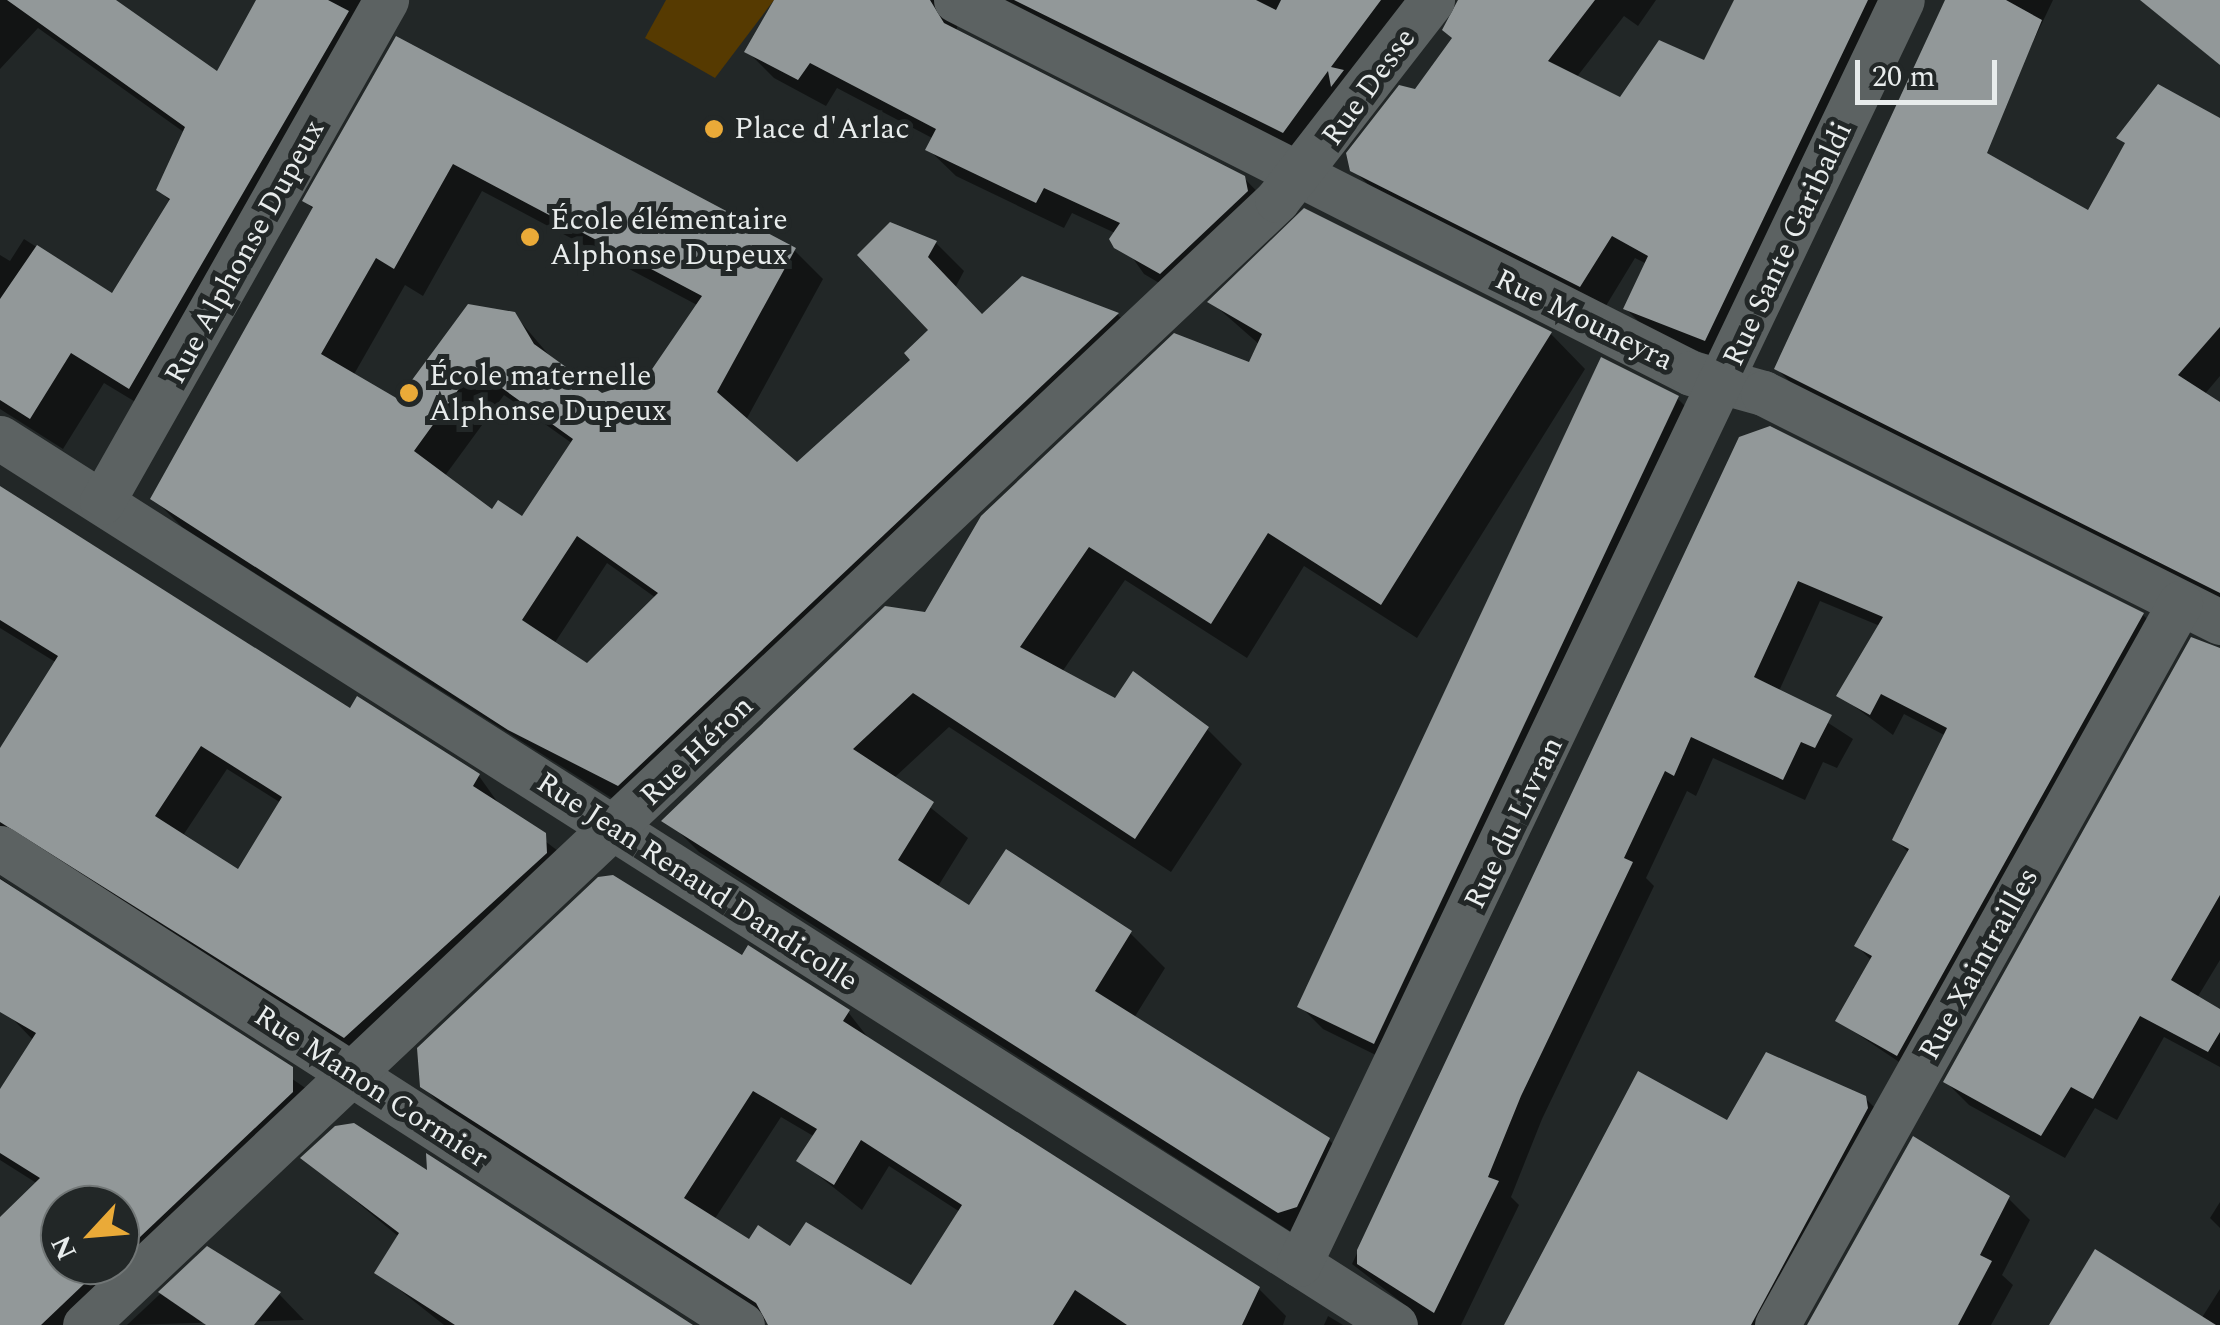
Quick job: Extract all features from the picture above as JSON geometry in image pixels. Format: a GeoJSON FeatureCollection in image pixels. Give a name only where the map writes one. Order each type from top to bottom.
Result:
{"type":"FeatureCollection","features":[{"type":"Feature","properties":{"kind":"street","name":"Rue Alphonse Dupeux"},"geometry":{"type":"LineString","coordinates":[[102,502],[386,0]]}},
{"type":"Feature","properties":{"kind":"street","name":"Rue Mouneyra"},"geometry":{"type":"LineString","coordinates":[[956,0],[1304,172],[1328,194],[1691,373],[1725,379],[2200,613]]}},
{"type":"Feature","properties":{"kind":"street","name":"Rue Desse"},"geometry":{"type":"LineString","coordinates":[[1304,172],[1432,0]]}},
{"type":"Feature","properties":{"kind":"street","name":"Rue Sante Garibaldi"},"geometry":{"type":"LineString","coordinates":[[1725,379],[1902,0]]}},
{"type":"Feature","properties":{"kind":"street","name":"Rue Héron"},"geometry":{"type":"LineString","coordinates":[[85,1325],[615,830],[1304,172]]}},
{"type":"Feature","properties":{"kind":"street","name":"Rue du Livran"},"geometry":{"type":"LineString","coordinates":[[1299,1264],[1725,379]]}},
{"type":"Feature","properties":{"kind":"street","name":"Rue Jean Renaud Dandicolle"},"geometry":{"type":"LineString","coordinates":[[0,438],[1395,1325]]}},
{"type":"Feature","properties":{"kind":"street","name":"Rue Xaintrailles"},"geometry":{"type":"LineString","coordinates":[[1777,1325],[2200,613]]}},
{"type":"Feature","properties":{"kind":"street","name":"Rue Manon Cormier"},"geometry":{"type":"LineString","coordinates":[[0,848],[742,1325]]}},
{"type":"Feature","properties":{"kind":"shaded area"},"geometry":{"type":"Polygon","coordinates":[[[666,0],[774,0],[715,78],[645,38],[666,0]]]}},
{"type":"Feature","properties":{"kind":"building"},"geometry":{"type":"Polygon","coordinates":[[[7,0],[116,0],[217,71],[256,0],[328,0],[349,11],[129,389],[71,353],[30,419],[0,400],[0,299],[37,245],[112,293],[170,199],[156,190],[185,127],[7,0]]]}},
{"type":"Feature","properties":{"kind":"building"},"geometry":{"type":"Polygon","coordinates":[[[774,0],[930,0],[944,23],[1245,176],[1248,191],[1160,274],[1114,248],[1109,239],[1120,223],[1044,188],[1036,203],[925,150],[936,129],[810,63],[798,80],[744,52],[774,0]]]}},
{"type":"Feature","properties":{"kind":"building"},"geometry":{"type":"Polygon","coordinates":[[[1014,0],[1256,0],[1276,10],[1281,0],[1381,0],[1331,67],[1344,70],[1331,87],[1328,71],[1283,133],[1014,0]]]}},
{"type":"Feature","properties":{"kind":"building"},"geometry":{"type":"Polygon","coordinates":[[[1458,0],[1595,0],[1548,61],[1620,97],[1659,40],[1704,60],[1734,0],[1868,0],[1705,341],[1623,309],[1648,256],[1612,236],[1580,287],[1350,171],[1346,153],[1399,85],[1415,89],[1452,38],[1442,30],[1458,0]]]}},
{"type":"Feature","properties":{"kind":"building"},"geometry":{"type":"Polygon","coordinates":[[[1945,0],[2006,0],[2042,20],[1987,153],[2088,210],[2125,143],[2116,138],[2158,84],[2220,118],[2220,327],[2178,375],[2220,402],[2220,593],[1774,369],[1945,0]]]}},
{"type":"Feature","properties":{"kind":"building"},"geometry":{"type":"Polygon","coordinates":[[[2140,0],[2220,0],[2220,65],[2140,0]]]}},
{"type":"Feature","properties":{"kind":"building"},"geometry":{"type":"Polygon","coordinates":[[[396,36],[796,248],[717,392],[797,462],[910,360],[904,353],[928,330],[857,255],[890,222],[937,241],[928,257],[982,314],[1022,276],[1119,313],[618,786],[508,730],[150,499],[313,207],[302,201],[396,36]],[[453,164],[394,269],[376,258],[321,354],[398,399],[468,304],[515,312],[534,344],[602,393],[646,378],[702,296],[453,164]],[[474,368],[414,451],[492,509],[498,500],[522,516],[573,439],[474,368]],[[577,536],[522,620],[587,663],[658,593],[577,536]]]}},
{"type":"Feature","properties":{"kind":"building"},"geometry":{"type":"Polygon","coordinates":[[[1304,208],[1552,332],[1381,605],[1268,533],[1211,624],[1089,547],[1020,647],[1115,698],[1133,671],[1209,727],[1135,839],[913,693],[853,749],[934,802],[898,860],[969,905],[1006,849],[1132,931],[1095,991],[1330,1138],[1297,1207],[1278,1213],[661,821],[885,606],[925,612],[981,516],[1174,333],[1249,362],[1262,334],[1207,302],[1304,208]]]}},
{"type":"Feature","properties":{"kind":"building"},"geometry":{"type":"Polygon","coordinates":[[[1601,357],[1679,396],[1374,1044],[1297,1007],[1601,357]]]}},
{"type":"Feature","properties":{"kind":"building"},"geometry":{"type":"Polygon","coordinates":[[[1770,426],[2144,613],[1897,1056],[1835,1021],[1872,956],[1854,946],[1909,849],[1892,840],[1947,728],[1881,694],[1870,715],[1836,696],[1883,617],[1798,581],[1754,677],[1832,715],[1815,748],[1801,742],[1783,780],[1691,737],[1674,776],[1665,771],[1624,858],[1633,862],[1521,1096],[1488,1177],[1499,1181],[1434,1313],[1357,1264],[1357,1250],[1739,437],[1770,426]]]}},
{"type":"Feature","properties":{"kind":"building"},"geometry":{"type":"Polygon","coordinates":[[[0,486],[350,708],[357,696],[480,774],[473,786],[546,833],[547,853],[344,1038],[0,822],[0,748],[58,656],[0,620],[0,486]],[[201,746],[155,816],[238,869],[282,797],[201,746]]]}},
{"type":"Feature","properties":{"kind":"building"},"geometry":{"type":"Polygon","coordinates":[[[2191,637],[2220,648],[2220,895],[2171,980],[2220,1009],[2220,1032],[2208,1052],[2140,1016],[2093,1099],[2071,1087],[2041,1136],[1943,1082],[2191,637]]]}},
{"type":"Feature","properties":{"kind":"building"},"geometry":{"type":"Polygon","coordinates":[[[613,875],[742,955],[748,945],[850,1010],[843,1021],[1260,1287],[1242,1325],[1127,1325],[1075,1290],[1053,1325],[768,1325],[756,1303],[420,1087],[417,1048],[598,877],[613,875]],[[753,1091],[684,1198],[749,1239],[758,1225],[790,1246],[806,1222],[911,1285],[962,1205],[861,1140],[834,1185],[796,1161],[817,1129],[753,1091]]]}},
{"type":"Feature","properties":{"kind":"building"},"geometry":{"type":"Polygon","coordinates":[[[0,879],[293,1067],[293,1092],[140,1237],[140,1185],[40,1185],[40,1285],[83,1285],[41,1325],[0,1325],[0,1217],[40,1178],[0,1153],[0,1089],[36,1033],[0,1012],[0,879]]]}},
{"type":"Feature","properties":{"kind":"building"},"geometry":{"type":"Polygon","coordinates":[[[1766,1052],[1866,1096],[1868,1108],[1751,1325],[1504,1325],[1638,1071],[1727,1120],[1766,1052]]]}},
{"type":"Feature","properties":{"kind":"building"},"geometry":{"type":"Polygon","coordinates":[[[354,1123],[427,1170],[426,1153],[693,1325],[455,1325],[374,1273],[399,1233],[300,1158],[335,1126],[354,1123]]]}},
{"type":"Feature","properties":{"kind":"building"},"geometry":{"type":"Polygon","coordinates":[[[1913,1136],[2010,1196],[1980,1255],[1992,1261],[1958,1325],[1807,1325],[1913,1136]]]}},
{"type":"Feature","properties":{"kind":"building"},"geometry":{"type":"Polygon","coordinates":[[[207,1246],[281,1292],[254,1325],[206,1325],[158,1292],[207,1246]]]}},
{"type":"Feature","properties":{"kind":"building"},"geometry":{"type":"Polygon","coordinates":[[[2095,1249],[2216,1325],[2049,1325],[2095,1249]]]}},
{"type":"Feature","properties":{"kind":"place","name":"Place d'Arlac"},"geometry":{"type":"Point","coordinates":[714,129]}},
{"type":"Feature","properties":{"kind":"place","name":"École élémentaire Alphonse Dupeux"},"geometry":{"type":"Point","coordinates":[530,237]}},
{"type":"Feature","properties":{"kind":"place","name":"École maternelle Alphonse Dupeux"},"geometry":{"type":"Point","coordinates":[409,393]}}]}
